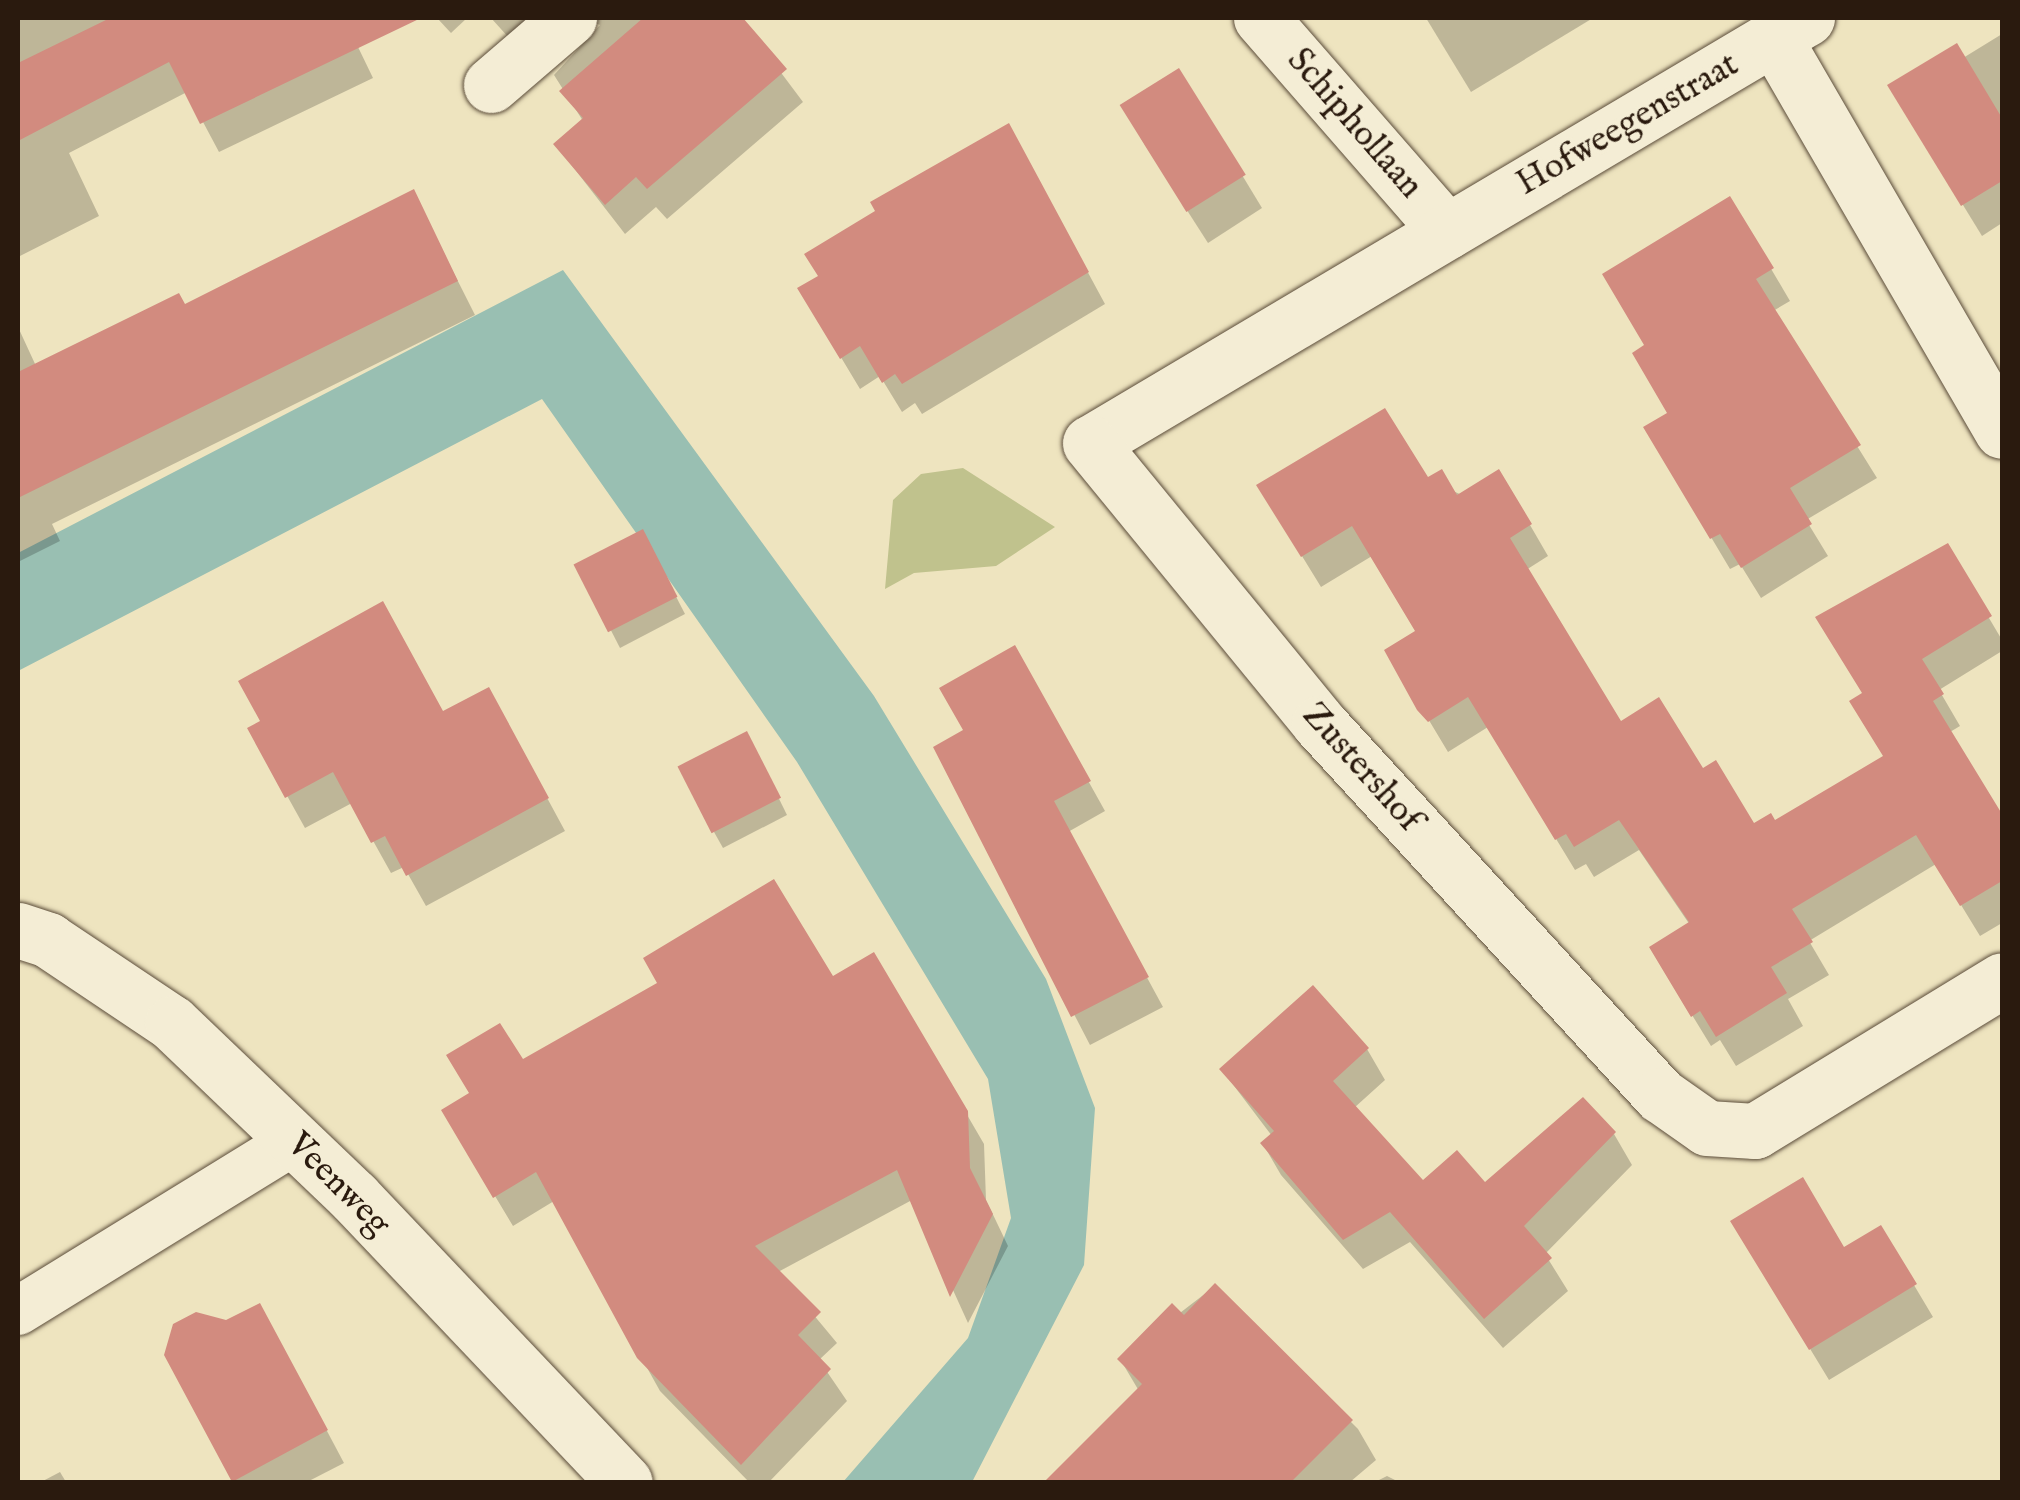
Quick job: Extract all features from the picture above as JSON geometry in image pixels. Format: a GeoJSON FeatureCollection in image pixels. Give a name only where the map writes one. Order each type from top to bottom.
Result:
{"type":"FeatureCollection","features":[{"type":"Feature","properties":{"kind":"street"},"geometry":{"type":"LineString","coordinates":[[491,85],[569,18]]}},
{"type":"Feature","properties":{"kind":"street","name":"Schiphollaan"},"geometry":{"type":"LineString","coordinates":[[1261,18],[1448,230]]}},
{"type":"Feature","properties":{"kind":"street"},"geometry":{"type":"LineString","coordinates":[[1791,28],[2002,431]]}},
{"type":"Feature","properties":{"kind":"street","name":"Hofweegenstraat"},"geometry":{"type":"LineString","coordinates":[[1448,230],[1791,28]]}},
{"type":"Feature","properties":{"kind":"street","name":"Zustershof"},"geometry":{"type":"LineString","coordinates":[[1448,230],[1090,443],[1319,724],[1660,1095],[1707,1128],[1755,1131],[2002,980]]}},
{"type":"Feature","properties":{"kind":"street","name":"Veenweg"},"geometry":{"type":"LineString","coordinates":[[18,930],[48,940],[172,1023],[294,1140],[624,1482]]}},
{"type":"Feature","properties":{"kind":"lane"},"geometry":{"type":"LineString","coordinates":[[18,1311],[294,1140]]}},
{"type":"Feature","properties":{"kind":"green space"},"geometry":{"type":"Polygon","coordinates":[[[963,468],[1055,527],[996,566],[914,573],[885,589],[893,500],[921,474],[963,468]]]}},
{"type":"Feature","properties":{"kind":"water"},"geometry":{"type":"Polygon","coordinates":[[[563,270],[874,696],[1046,979],[1095,1108],[1084,1265],[972,1482],[843,1482],[968,1338],[1011,1218],[988,1079],[797,762],[542,399],[18,671],[18,553],[563,270]]]}},
{"type":"Feature","properties":{"kind":"building"},"geometry":{"type":"Polygon","coordinates":[[[110,18],[421,18],[200,124],[169,62],[18,141],[18,63],[110,18]]]}},
{"type":"Feature","properties":{"kind":"building"},"geometry":{"type":"Polygon","coordinates":[[[643,18],[743,18],[787,69],[647,189],[636,177],[605,205],[553,144],[583,118],[559,91],[643,18]]]}},
{"type":"Feature","properties":{"kind":"building"},"geometry":{"type":"Polygon","coordinates":[[[1957,43],[2002,118],[2002,181],[1961,206],[1887,85],[1957,43]]]}},
{"type":"Feature","properties":{"kind":"building"},"geometry":{"type":"Polygon","coordinates":[[[1179,68],[1246,175],[1186,212],[1120,105],[1179,68]]]}},
{"type":"Feature","properties":{"kind":"building"},"geometry":{"type":"Polygon","coordinates":[[[1009,123],[1089,272],[902,384],[895,374],[882,383],[860,346],[840,359],[797,288],[818,276],[804,254],[875,211],[870,202],[1009,123]]]}},
{"type":"Feature","properties":{"kind":"building"},"geometry":{"type":"Polygon","coordinates":[[[414,189],[458,281],[18,498],[18,372],[179,293],[185,304],[414,189]]]}},
{"type":"Feature","properties":{"kind":"building"},"geometry":{"type":"Polygon","coordinates":[[[1730,196],[1774,268],[1756,279],[1861,445],[1790,488],[1812,524],[1741,568],[1720,534],[1710,539],[1643,427],[1667,413],[1632,353],[1644,345],[1602,274],[1730,196]]]}},
{"type":"Feature","properties":{"kind":"building"},"geometry":{"type":"Polygon","coordinates":[[[1385,408],[1428,477],[1442,469],[1457,495],[1499,469],[1532,524],[1510,538],[1621,721],[1659,697],[1703,768],[1716,760],[1754,823],[1771,813],[1775,820],[1883,756],[1849,701],[1862,693],[1815,617],[1948,543],[1992,616],[1922,659],[1944,694],[1933,701],[2002,814],[2002,881],[1960,906],[1916,835],[1792,909],[1813,942],[1771,967],[1787,993],[1716,1037],[1700,1011],[1691,1017],[1649,947],[1689,922],[1619,820],[1574,847],[1566,834],[1555,840],[1468,697],[1428,722],[1417,710],[1384,650],[1415,631],[1352,526],[1301,557],[1256,485],[1385,408]]]}},
{"type":"Feature","properties":{"kind":"building"},"geometry":{"type":"Polygon","coordinates":[[[643,529],[678,597],[608,632],[574,564],[643,529]]]}},
{"type":"Feature","properties":{"kind":"building"},"geometry":{"type":"Polygon","coordinates":[[[383,601],[443,711],[489,687],[549,798],[406,876],[385,836],[371,843],[333,772],[285,798],[247,728],[260,721],[238,681],[383,601]]]}},
{"type":"Feature","properties":{"kind":"building"},"geometry":{"type":"Polygon","coordinates":[[[1015,645],[1091,781],[1054,801],[1149,977],[1071,1017],[933,747],[963,730],[939,688],[1015,645]]]}},
{"type":"Feature","properties":{"kind":"building"},"geometry":{"type":"Polygon","coordinates":[[[747,731],[781,798],[712,833],[678,766],[747,731]]]}},
{"type":"Feature","properties":{"kind":"building"},"geometry":{"type":"Polygon","coordinates":[[[774,879],[833,976],[874,952],[968,1111],[970,1168],[993,1214],[950,1297],[897,1170],[755,1246],[821,1312],[798,1335],[831,1369],[741,1465],[637,1358],[536,1172],[493,1198],[441,1110],[469,1093],[446,1055],[500,1023],[523,1059],[657,983],[643,958],[774,879]]]}},
{"type":"Feature","properties":{"kind":"building"},"geometry":{"type":"Polygon","coordinates":[[[1313,985],[1369,1048],[1333,1081],[1423,1180],[1457,1150],[1485,1182],[1583,1097],[1616,1132],[1524,1226],[1552,1258],[1484,1319],[1390,1212],[1343,1240],[1260,1143],[1274,1131],[1219,1069],[1313,985]]]}},
{"type":"Feature","properties":{"kind":"building"},"geometry":{"type":"Polygon","coordinates":[[[1803,1177],[1844,1247],[1881,1225],[1917,1284],[1809,1350],[1730,1221],[1803,1177]]]}},
{"type":"Feature","properties":{"kind":"building"},"geometry":{"type":"Polygon","coordinates":[[[1215,1283],[1353,1420],[1291,1482],[1044,1482],[1142,1384],[1117,1359],[1172,1303],[1184,1315],[1215,1283]]]}},
{"type":"Feature","properties":{"kind":"building"},"geometry":{"type":"Polygon","coordinates":[[[260,1303],[328,1430],[232,1482],[164,1355],[173,1324],[196,1312],[226,1320],[260,1303]]]}}]}
